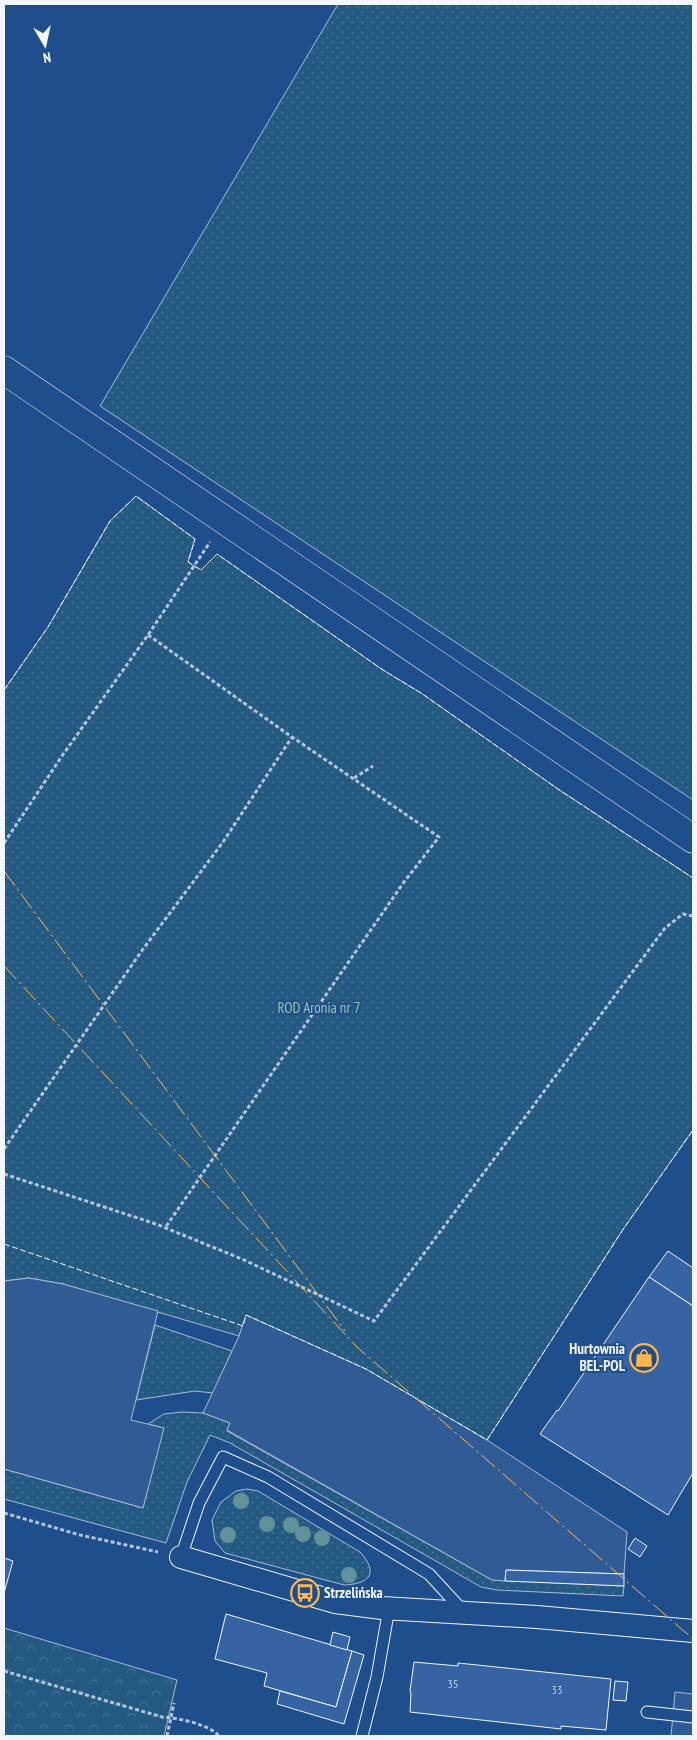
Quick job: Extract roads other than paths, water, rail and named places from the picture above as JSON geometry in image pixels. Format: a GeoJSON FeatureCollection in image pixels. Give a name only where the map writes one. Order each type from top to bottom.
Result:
{"type":"FeatureCollection","features":[{"type":"Feature","properties":{"kind":"main road"},"geometry":{"type":"LineString","coordinates":[[4,370],[693,839]]}},
{"type":"Feature","properties":{"kind":"street"},"geometry":{"type":"LineString","coordinates":[[181,1558],[335,1602],[389,1608],[576,1620],[693,1632]]}},
{"type":"Feature","properties":{"kind":"lane"},"geometry":{"type":"LineString","coordinates":[[181,1558],[199,1503],[224,1457],[268,1477],[429,1574],[464,1612]]}},
{"type":"Feature","properties":{"kind":"lane"},"geometry":{"type":"LineString","coordinates":[[362,1736],[377,1677],[389,1608]]}},
{"type":"Feature","properties":{"kind":"lane"},"geometry":{"type":"LineString","coordinates":[[647,1712],[693,1717]]}},
{"type":"Feature","properties":{"kind":"place","name":"Hurtownia BEL-POL"},"geometry":{"type":"Point","coordinates":[644,1358]}},
{"type":"Feature","properties":{"kind":"place","name":"Strzelińska"},"geometry":{"type":"Point","coordinates":[305,1593]}},
{"type":"Feature","properties":{"kind":"park label","name":"ROD Aronia nr 7"},"geometry":{"type":"Point","coordinates":[319,1008]}}]}
